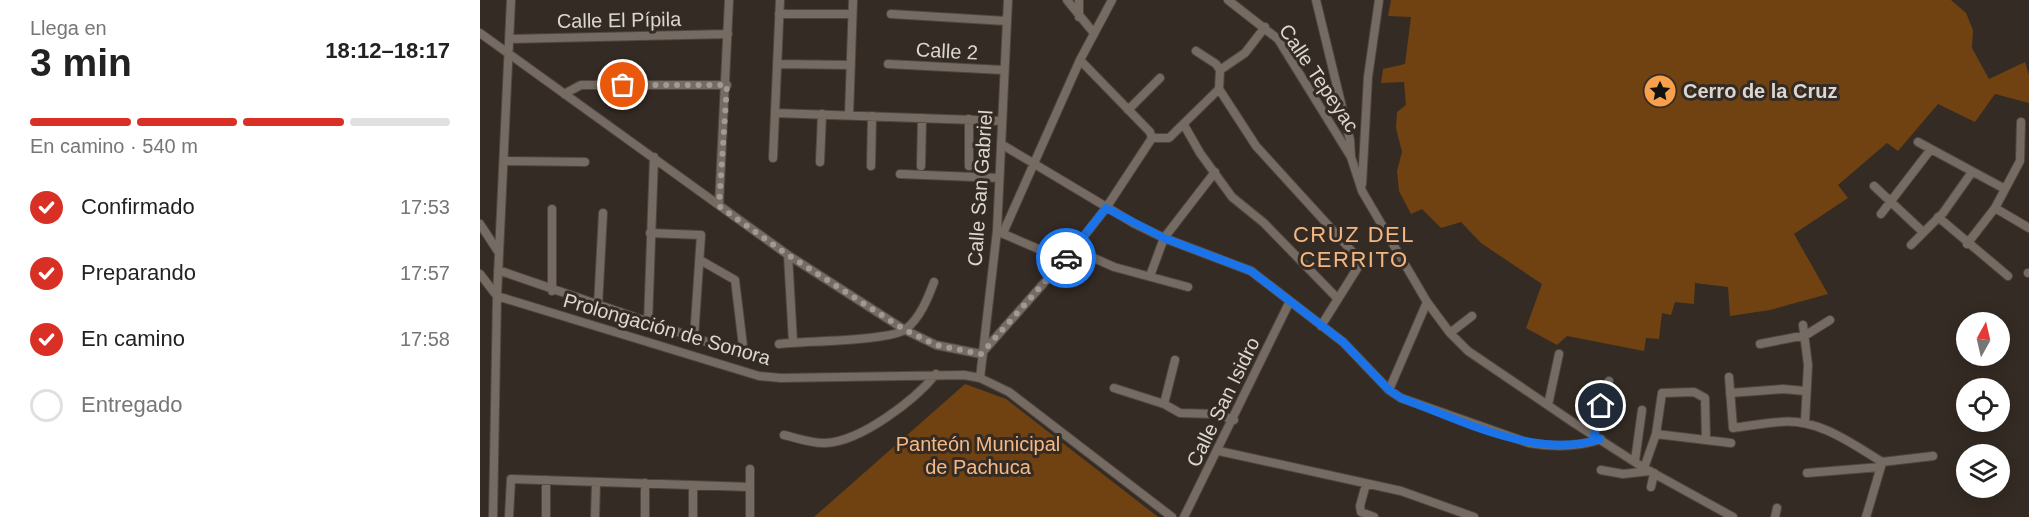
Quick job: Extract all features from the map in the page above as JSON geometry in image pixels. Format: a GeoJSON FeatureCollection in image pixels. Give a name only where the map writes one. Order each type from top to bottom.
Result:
{"type":"FeatureCollection","features":[{"type":"Feature","properties":{"kind":"street"},"geometry":{"type":"LineString","coordinates":[[493,517],[497,296],[511,0]]}},
{"type":"Feature","properties":{"kind":"street"},"geometry":{"type":"LineString","coordinates":[[719,206],[727,85],[729,0]]}},
{"type":"Feature","properties":{"kind":"street"},"geometry":{"type":"LineString","coordinates":[[773,158],[780,0]]}},
{"type":"Feature","properties":{"kind":"street"},"geometry":{"type":"LineString","coordinates":[[849,115],[852,0]]}},
{"type":"Feature","properties":{"kind":"street","name":"Calle San Gabriel"},"geometry":{"type":"LineString","coordinates":[[980,378],[981,354],[1000,232],[999,178],[1008,0]]}},
{"type":"Feature","properties":{"kind":"street"},"geometry":{"type":"LineString","coordinates":[[1067,0],[1093,32]]}},
{"type":"Feature","properties":{"kind":"street"},"geometry":{"type":"LineString","coordinates":[[1079,0],[1079,17]]}},
{"type":"Feature","properties":{"kind":"street"},"geometry":{"type":"LineString","coordinates":[[1064,260],[1000,232],[1033,166],[1093,32],[1112,0]]}},
{"type":"Feature","properties":{"kind":"street","name":"Calle Tepeyac"},"geometry":{"type":"LineString","coordinates":[[1228,0],[1278,39],[1351,157],[1362,191],[1427,302],[1450,333],[1468,351],[1635,462],[1733,517]]}},
{"type":"Feature","properties":{"kind":"street"},"geometry":{"type":"LineString","coordinates":[[1316,0],[1350,140],[1351,157]]}},
{"type":"Feature","properties":{"kind":"street","name":"Calle Tepeyac"},"geometry":{"type":"LineString","coordinates":[[1362,191],[1368,77],[1379,0]]}},
{"type":"Feature","properties":{"kind":"street"},"geometry":{"type":"LineString","coordinates":[[779,14],[852,14]]}},
{"type":"Feature","properties":{"kind":"street"},"geometry":{"type":"LineString","coordinates":[[891,14],[1006,21]]}},
{"type":"Feature","properties":{"kind":"street"},"geometry":{"type":"LineString","coordinates":[[1220,70],[1245,53],[1265,27]]}},
{"type":"Feature","properties":{"kind":"street"},"geometry":{"type":"LineString","coordinates":[[480,33],[788,255],[905,330],[936,345],[981,354],[1074,249],[1106,208],[1152,138]]}},
{"type":"Feature","properties":{"kind":"street","name":"Calle El Pípila"},"geometry":{"type":"LineString","coordinates":[[510,39],[728,34]]}},
{"type":"Feature","properties":{"kind":"street"},"geometry":{"type":"LineString","coordinates":[[1196,51],[1216,64],[1220,70],[1219,88],[1269,162],[1297,188],[1359,259],[1358,267],[1321,326]]}},
{"type":"Feature","properties":{"kind":"street"},"geometry":{"type":"LineString","coordinates":[[1080,60],[1150,132],[1152,138]]}},
{"type":"Feature","properties":{"kind":"street"},"geometry":{"type":"LineString","coordinates":[[777,64],[851,65]]}},
{"type":"Feature","properties":{"kind":"street","name":"Calle 2"},"geometry":{"type":"LineString","coordinates":[[888,64],[1003,70]]}},
{"type":"Feature","properties":{"kind":"street"},"geometry":{"type":"LineString","coordinates":[[1128,110],[1160,78]]}},
{"type":"Feature","properties":{"kind":"street"},"geometry":{"type":"LineString","coordinates":[[564,94],[581,85],[727,85]]}},
{"type":"Feature","properties":{"kind":"street"},"geometry":{"type":"LineString","coordinates":[[1152,138],[1169,138],[1219,88]]}},
{"type":"Feature","properties":{"kind":"street"},"geometry":{"type":"LineString","coordinates":[[775,112],[1002,122]]}},
{"type":"Feature","properties":{"kind":"street"},"geometry":{"type":"LineString","coordinates":[[820,162],[822,114]]}},
{"type":"Feature","properties":{"kind":"street"},"geometry":{"type":"LineString","coordinates":[[871,166],[872,116]]}},
{"type":"Feature","properties":{"kind":"street"},"geometry":{"type":"LineString","coordinates":[[921,166],[922,118]]}},
{"type":"Feature","properties":{"kind":"street"},"geometry":{"type":"LineString","coordinates":[[969,119],[969,165]]}},
{"type":"Feature","properties":{"kind":"street"},"geometry":{"type":"LineString","coordinates":[[1967,244],[1995,208],[2020,161],[2021,122]]}},
{"type":"Feature","properties":{"kind":"street"},"geometry":{"type":"LineString","coordinates":[[1184,125],[1200,153],[1232,197],[1264,223],[1338,299]]}},
{"type":"Feature","properties":{"kind":"street"},"geometry":{"type":"LineString","coordinates":[[1918,142],[2005,189]]}},
{"type":"Feature","properties":{"kind":"street"},"geometry":{"type":"LineString","coordinates":[[1001,144],[1033,166],[1164,238],[1251,271],[1343,342],[1389,390],[1401,398],[1529,442],[1555,445],[1587,444],[1597,437],[1609,381]]}},
{"type":"Feature","properties":{"kind":"street"},"geometry":{"type":"LineString","coordinates":[[1881,213],[1892,202],[1931,149]]}},
{"type":"Feature","properties":{"kind":"street"},"geometry":{"type":"LineString","coordinates":[[648,323],[654,157]]}},
{"type":"Feature","properties":{"kind":"street"},"geometry":{"type":"LineString","coordinates":[[505,161],[585,162]]}},
{"type":"Feature","properties":{"kind":"street"},"geometry":{"type":"LineString","coordinates":[[1150,276],[1164,238],[1215,172]]}},
{"type":"Feature","properties":{"kind":"street"},"geometry":{"type":"LineString","coordinates":[[1911,245],[1938,217],[1972,172]]}},
{"type":"Feature","properties":{"kind":"street"},"geometry":{"type":"LineString","coordinates":[[900,174],[999,178]]}},
{"type":"Feature","properties":{"kind":"street"},"geometry":{"type":"LineString","coordinates":[[1874,186],[1923,232]]}},
{"type":"Feature","properties":{"kind":"street"},"geometry":{"type":"LineString","coordinates":[[1995,208],[2029,228]]}},
{"type":"Feature","properties":{"kind":"street"},"geometry":{"type":"LineString","coordinates":[[552,209],[552,291]]}},
{"type":"Feature","properties":{"kind":"street"},"geometry":{"type":"LineString","coordinates":[[598,306],[603,213]]}},
{"type":"Feature","properties":{"kind":"street"},"geometry":{"type":"LineString","coordinates":[[1938,217],[1967,244],[2008,276]]}},
{"type":"Feature","properties":{"kind":"street"},"geometry":{"type":"LineString","coordinates":[[480,224],[499,254]]}},
{"type":"Feature","properties":{"kind":"street"},"geometry":{"type":"LineString","coordinates":[[650,233],[701,234],[694,338]]}},
{"type":"Feature","properties":{"kind":"street"},"geometry":{"type":"LineString","coordinates":[[1074,249],[1114,267],[1188,287]]}},
{"type":"Feature","properties":{"kind":"street"},"geometry":{"type":"LineString","coordinates":[[788,255],[793,342]]}},
{"type":"Feature","properties":{"kind":"street"},"geometry":{"type":"LineString","coordinates":[[498,270],[552,291],[736,352],[741,350],[743,346],[735,280],[700,260]]}},
{"type":"Feature","properties":{"kind":"street"},"geometry":{"type":"LineString","coordinates":[[480,274],[497,296]]}},
{"type":"Feature","properties":{"kind":"street"},"geometry":{"type":"LineString","coordinates":[[778,344],[887,335],[905,330],[926,302],[934,282]]}},
{"type":"Feature","properties":{"kind":"street","name":"Prolongación de Sonora"},"geometry":{"type":"LineString","coordinates":[[497,296],[759,376],[781,378],[936,374],[980,378],[1009,392],[1172,517]]}},
{"type":"Feature","properties":{"kind":"street","name":"Calle San Isidro"},"geometry":{"type":"LineString","coordinates":[[1184,517],[1222,445],[1290,301]]}},
{"type":"Feature","properties":{"kind":"street"},"geometry":{"type":"LineString","coordinates":[[1389,390],[1427,302]]}},
{"type":"Feature","properties":{"kind":"street"},"geometry":{"type":"LineString","coordinates":[[1450,333],[1472,316]]}},
{"type":"Feature","properties":{"kind":"street"},"geometry":{"type":"LineString","coordinates":[[1760,344],[1806,335],[1830,320]]}},
{"type":"Feature","properties":{"kind":"street"},"geometry":{"type":"LineString","coordinates":[[1803,325],[1806,335],[1805,422]]}},
{"type":"Feature","properties":{"kind":"street"},"geometry":{"type":"LineString","coordinates":[[1548,405],[1559,354]]}},
{"type":"Feature","properties":{"kind":"street"},"geometry":{"type":"LineString","coordinates":[[1164,404],[1175,360]]}},
{"type":"Feature","properties":{"kind":"street"},"geometry":{"type":"LineString","coordinates":[[784,435],[824,444],[844,440],[882,421],[928,384],[936,374]]}},
{"type":"Feature","properties":{"kind":"street"},"geometry":{"type":"LineString","coordinates":[[1729,377],[1733,428],[1778,422],[1805,422],[1838,435],[1881,465]]}},
{"type":"Feature","properties":{"kind":"street"},"geometry":{"type":"LineString","coordinates":[[1114,388],[1164,404],[1180,413],[1215,414],[1234,420]]}},
{"type":"Feature","properties":{"kind":"street"},"geometry":{"type":"LineString","coordinates":[[1730,393],[1783,389],[1806,391]]}},
{"type":"Feature","properties":{"kind":"street"},"geometry":{"type":"LineString","coordinates":[[1651,487],[1649,471],[1662,393],[1694,392],[1705,398],[1706,439]]}},
{"type":"Feature","properties":{"kind":"street"},"geometry":{"type":"LineString","coordinates":[[1635,462],[1642,410]]}},
{"type":"Feature","properties":{"kind":"street"},"geometry":{"type":"LineString","coordinates":[[1656,434],[1731,443]]}},
{"type":"Feature","properties":{"kind":"street"},"geometry":{"type":"LineString","coordinates":[[1222,445],[1428,499],[1457,515],[1474,517]]}},
{"type":"Feature","properties":{"kind":"street"},"geometry":{"type":"LineString","coordinates":[[1807,473],[1881,465],[1933,456]]}},
{"type":"Feature","properties":{"kind":"street"},"geometry":{"type":"LineString","coordinates":[[1866,517],[1881,465]]}},
{"type":"Feature","properties":{"kind":"street"},"geometry":{"type":"LineString","coordinates":[[750,469],[750,517]]}},
{"type":"Feature","properties":{"kind":"street"},"geometry":{"type":"LineString","coordinates":[[1600,470],[1623,474],[1649,471]]}},
{"type":"Feature","properties":{"kind":"street"},"geometry":{"type":"LineString","coordinates":[[509,517],[511,479],[750,487]]}},
{"type":"Feature","properties":{"kind":"street"},"geometry":{"type":"LineString","coordinates":[[546,480],[546,517]]}},
{"type":"Feature","properties":{"kind":"street"},"geometry":{"type":"LineString","coordinates":[[595,517],[596,482]]}},
{"type":"Feature","properties":{"kind":"street"},"geometry":{"type":"LineString","coordinates":[[645,483],[645,517]]}},
{"type":"Feature","properties":{"kind":"street"},"geometry":{"type":"LineString","coordinates":[[1366,484],[1360,512],[1374,517]]}},
{"type":"Feature","properties":{"kind":"street"},"geometry":{"type":"LineString","coordinates":[[693,485],[693,517]]}},
{"type":"Feature","properties":{"kind":"green space"},"geometry":{"type":"Polygon","coordinates":[[[1391,0],[1951,0],[1966,13],[1973,30],[1972,48],[1989,79],[2025,62],[2029,75],[2029,103],[1995,94],[1975,122],[1938,104],[1898,151],[1887,143],[1838,185],[1848,198],[1794,234],[1828,294],[1770,310],[1730,316],[1728,287],[1695,283],[1694,304],[1675,302],[1671,315],[1662,313],[1659,339],[1646,338],[1644,351],[1567,336],[1557,345],[1526,328],[1542,284],[1481,243],[1461,222],[1441,228],[1422,209],[1411,214],[1399,191],[1397,171],[1402,152],[1396,128],[1397,112],[1406,105],[1404,82],[1381,83],[1383,69],[1405,64],[1411,17],[1388,16],[1391,0]]]}},
{"type":"Feature","properties":{"kind":"green space","name":"Panteón Municipal de Pachuca"},"geometry":{"type":"Polygon","coordinates":[[[965,384],[1006,399],[1158,517],[814,517],[965,384]]]}},
{"type":"Feature","properties":{"kind":"way so far"},"geometry":{"type":"LineString","coordinates":[[623,85],[727,85],[719,206],[788,255],[905,330],[936,345],[981,354],[991,346],[1066,258]]}},
{"type":"Feature","properties":{"kind":"place","name":"Cerro de la Cruz"},"geometry":{"type":"Point","coordinates":[1660,91]}},
{"type":"Feature","properties":{"kind":"district","name":"CRUZ DEL CERRITO"},"geometry":{"type":"Point","coordinates":[1354,246]}},
{"type":"Feature","properties":{"kind":"route"},"geometry":{"type":"LineString","coordinates":[[1066,258],[1106,208],[1164,238],[1251,271],[1343,342],[1389,390],[1401,398],[1544,446],[1587,444],[1600,439],[1594,435],[1601,406]]}}]}
